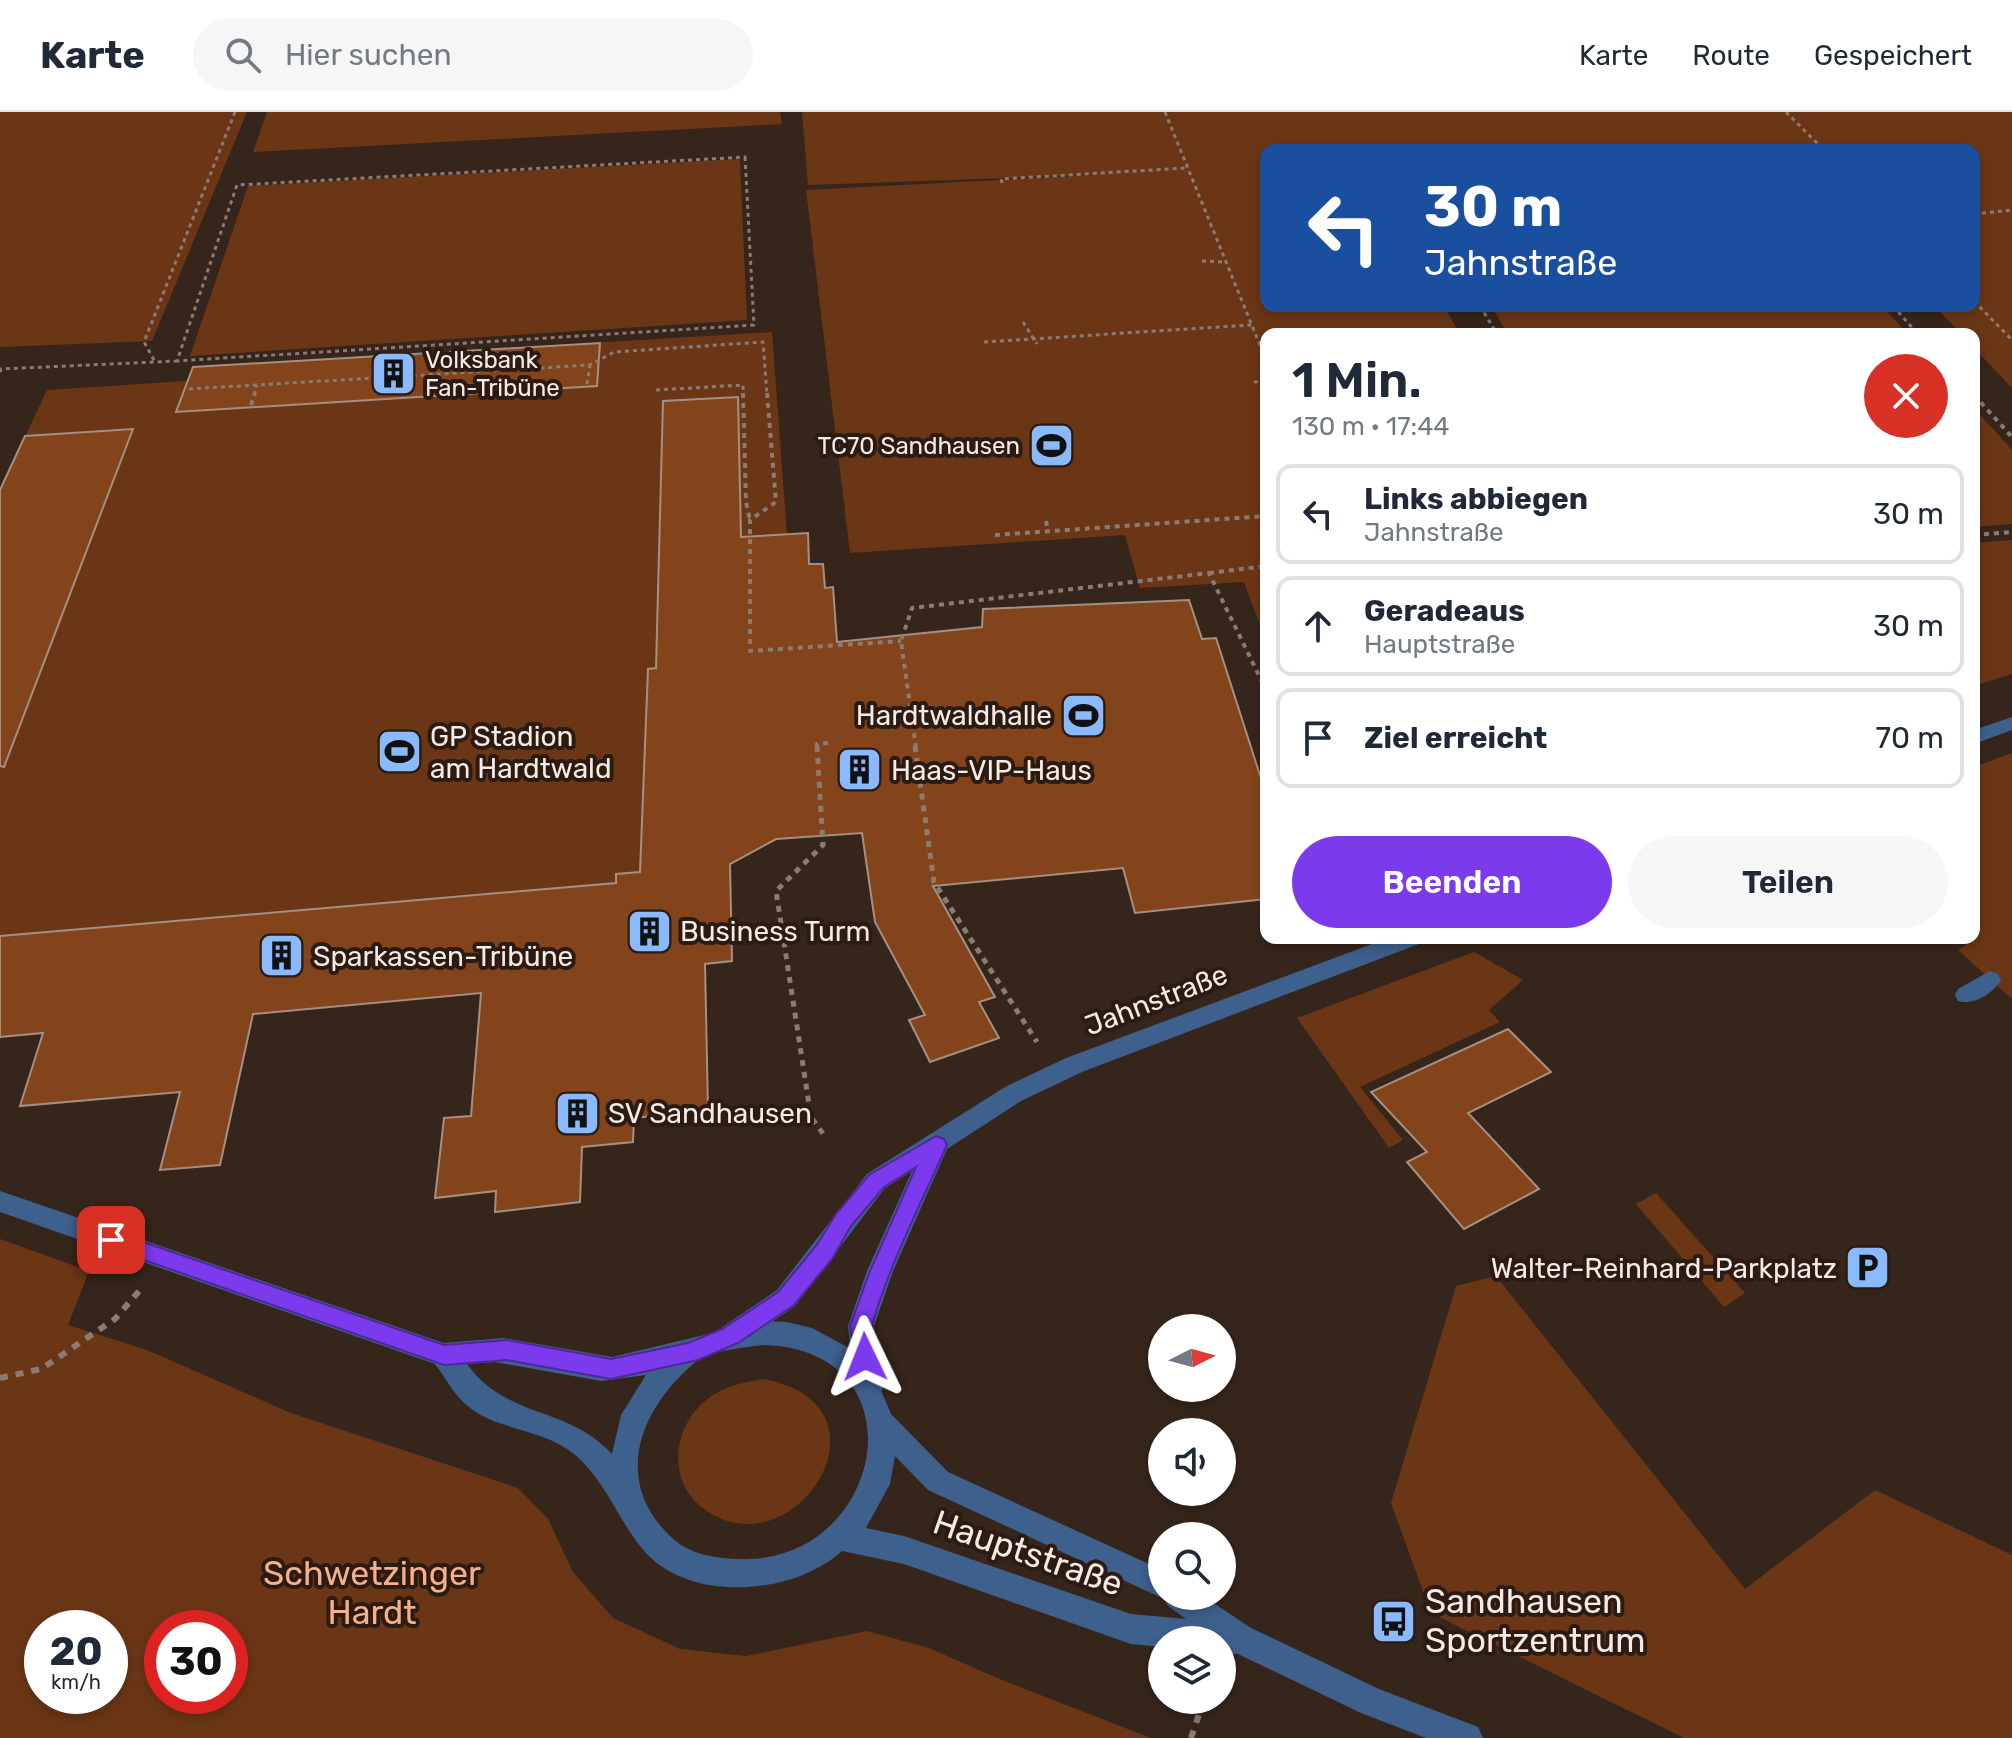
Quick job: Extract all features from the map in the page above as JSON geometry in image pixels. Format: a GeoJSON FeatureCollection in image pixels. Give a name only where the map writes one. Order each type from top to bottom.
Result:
{"type":"FeatureCollection","features":[{"type":"Feature","properties":{"kind":"street"},"geometry":{"type":"LineString","coordinates":[[1980,735],[2012,723]]}},
{"type":"Feature","properties":{"kind":"street","name":"Jahnstraße"},"geometry":{"type":"LineString","coordinates":[[730,1336],[786,1298],[876,1181],[1013,1094],[1074,1065],[1395,944]]}},
{"type":"Feature","properties":{"kind":"street"},"geometry":{"type":"LineString","coordinates":[[1966,995],[1990,980]]}},
{"type":"Feature","properties":{"kind":"street"},"geometry":{"type":"LineString","coordinates":[[869,1388],[861,1326],[880,1271],[936,1145]]}},
{"type":"Feature","properties":{"kind":"street","name":"Hauptstraße"},"geometry":{"type":"LineString","coordinates":[[0,1201],[444,1355],[507,1350],[611,1369],[690,1353],[730,1336],[771,1333],[811,1340],[845,1359],[869,1388],[883,1424],[883,1464],[868,1503],[840,1537],[801,1563],[757,1574],[712,1572],[672,1556],[642,1528],[625,1492],[579,1441],[479,1399],[444,1355]]}},
{"type":"Feature","properties":{"kind":"street","name":"Hauptstraße"},"geometry":{"type":"LineString","coordinates":[[625,1492],[623,1452],[634,1413],[658,1379],[690,1353]]}},
{"type":"Feature","properties":{"kind":"street","name":"Hauptstraße"},"geometry":{"type":"LineString","coordinates":[[883,1424],[938,1481],[1148,1578]]}},
{"type":"Feature","properties":{"kind":"street","name":"Hauptstraße"},"geometry":{"type":"LineString","coordinates":[[840,1537],[904,1550],[1131,1629],[1240,1639]]}},
{"type":"Feature","properties":{"kind":"street","name":"Hauptstraße"},"geometry":{"type":"LineString","coordinates":[[1198,1610],[1240,1639],[1372,1702],[1467,1738]]}},
{"type":"Feature","properties":{"kind":"path"},"geometry":{"type":"LineString","coordinates":[[154,360],[144,342],[235,112]]}},
{"type":"Feature","properties":{"kind":"path"},"geometry":{"type":"LineString","coordinates":[[1165,112],[1185,168],[1260,346]]}},
{"type":"Feature","properties":{"kind":"path"},"geometry":{"type":"LineString","coordinates":[[1786,112],[1818,144]]}},
{"type":"Feature","properties":{"kind":"path"},"geometry":{"type":"LineString","coordinates":[[1,370],[177,361],[754,325],[745,157],[237,185],[177,361]]}},
{"type":"Feature","properties":{"kind":"path"},"geometry":{"type":"LineString","coordinates":[[1002,183],[1001,179],[1185,168]]}},
{"type":"Feature","properties":{"kind":"path"},"geometry":{"type":"LineString","coordinates":[[1980,213],[2012,210]]}},
{"type":"Feature","properties":{"kind":"path"},"geometry":{"type":"LineString","coordinates":[[1202,261],[1224,262]]}},
{"type":"Feature","properties":{"kind":"path"},"geometry":{"type":"LineString","coordinates":[[1980,307],[2012,340]]}},
{"type":"Feature","properties":{"kind":"path"},"geometry":{"type":"LineString","coordinates":[[1898,312],[1913,328]]}},
{"type":"Feature","properties":{"kind":"path"},"geometry":{"type":"LineString","coordinates":[[1023,322],[1036,341]]}},
{"type":"Feature","properties":{"kind":"path"},"geometry":{"type":"LineString","coordinates":[[984,342],[1251,325]]}},
{"type":"Feature","properties":{"kind":"path"},"geometry":{"type":"LineString","coordinates":[[1027,345],[1036,341]]}},
{"type":"Feature","properties":{"kind":"path"},"geometry":{"type":"LineString","coordinates":[[189,389],[590,365],[614,352],[763,342],[776,502],[750,520]]}},
{"type":"Feature","properties":{"kind":"path"},"geometry":{"type":"LineString","coordinates":[[587,384],[590,365]]}},
{"type":"Feature","properties":{"kind":"path"},"geometry":{"type":"LineString","coordinates":[[430,394],[433,374]]}},
{"type":"Feature","properties":{"kind":"path"},"geometry":{"type":"LineString","coordinates":[[1254,382],[1260,382]]}},
{"type":"Feature","properties":{"kind":"path"},"geometry":{"type":"LineString","coordinates":[[251,405],[257,385]]}},
{"type":"Feature","properties":{"kind":"path"},"geometry":{"type":"LineString","coordinates":[[656,390],[743,385],[746,502],[750,520],[750,651],[901,641]]}},
{"type":"Feature","properties":{"kind":"path"},"geometry":{"type":"LineString","coordinates":[[1980,402],[2012,437]]}},
{"type":"Feature","properties":{"kind":"path"},"geometry":{"type":"LineString","coordinates":[[995,535],[1260,516]]}},
{"type":"Feature","properties":{"kind":"path"},"geometry":{"type":"LineString","coordinates":[[1046,521],[1048,531]]}},
{"type":"Feature","properties":{"kind":"path"},"geometry":{"type":"LineString","coordinates":[[1980,535],[2012,532]]}},
{"type":"Feature","properties":{"kind":"path"},"geometry":{"type":"LineString","coordinates":[[1074,1065],[1033,1039],[934,882],[901,641],[912,608],[1260,567]]}},
{"type":"Feature","properties":{"kind":"path"},"geometry":{"type":"LineString","coordinates":[[1209,573],[1260,678]]}},
{"type":"Feature","properties":{"kind":"path"},"geometry":{"type":"LineString","coordinates":[[824,1135],[811,1117],[776,891],[823,845],[817,744],[828,743]]}},
{"type":"Feature","properties":{"kind":"path"},"geometry":{"type":"LineString","coordinates":[[0,1378],[41,1369],[115,1319],[167,1259]]}},
{"type":"Feature","properties":{"kind":"path"},"geometry":{"type":"LineString","coordinates":[[1191,1738],[1199,1714]]}},
{"type":"Feature","properties":{"kind":"green space"},"geometry":{"type":"Polygon","coordinates":[[[0,112],[247,112],[152,341],[0,347],[0,112]]]}},
{"type":"Feature","properties":{"kind":"green space"},"geometry":{"type":"Polygon","coordinates":[[[267,112],[780,112],[782,124],[253,152],[267,112]]]}},
{"type":"Feature","properties":{"kind":"green space","name":"TC70 Sandhausen"},"geometry":{"type":"Polygon","coordinates":[[[802,112],[2012,112],[2012,388],[1980,354],[1980,328],[1955,328],[1941,312],[1980,312],[1980,144],[1260,144],[1260,312],[1447,312],[1457,328],[1260,328],[1260,625],[1244,582],[1140,588],[1125,535],[850,553],[806,190],[1095,175],[808,185],[802,112]]]}},
{"type":"Feature","properties":{"kind":"green space"},"geometry":{"type":"Polygon","coordinates":[[[740,159],[747,320],[190,356],[248,186],[740,159]]]}},
{"type":"Feature","properties":{"kind":"green space"},"geometry":{"type":"Polygon","coordinates":[[[1495,312],[1888,312],[1902,328],[1504,328],[1495,312]]]}},
{"type":"Feature","properties":{"kind":"green space","name":"GP Stadion am Hardtwald"},"geometry":{"type":"Polygon","coordinates":[[[772,332],[787,534],[776,839],[730,865],[732,961],[564,976],[0,1037],[0,490],[47,390],[187,381],[193,367],[772,332]]]}},
{"type":"Feature","properties":{"kind":"green space"},"geometry":{"type":"Polygon","coordinates":[[[1980,415],[2012,450],[2012,524],[1980,527],[1980,415]]]}},
{"type":"Feature","properties":{"kind":"green space"},"geometry":{"type":"Polygon","coordinates":[[[2012,540],[2012,674],[1980,684],[1980,543],[2012,540]]]}},
{"type":"Feature","properties":{"kind":"green space"},"geometry":{"type":"Polygon","coordinates":[[[2012,753],[2012,999],[1958,950],[1967,944],[1980,944],[1980,765],[2012,753]]]}},
{"type":"Feature","properties":{"kind":"green space"},"geometry":{"type":"Polygon","coordinates":[[[1474,952],[1523,980],[1489,1010],[1500,1022],[1360,1087],[1403,1140],[1389,1148],[1297,1018],[1474,952]]]}},
{"type":"Feature","properties":{"kind":"green space"},"geometry":{"type":"Polygon","coordinates":[[[1656,1193],[1745,1293],[1724,1307],[1636,1204],[1656,1193]]]}},
{"type":"Feature","properties":{"kind":"green space","name":"Schwetzinger Hardt"},"geometry":{"type":"Polygon","coordinates":[[[0,1239],[89,1271],[68,1325],[147,1350],[291,1413],[518,1488],[548,1519],[573,1572],[613,1618],[680,1649],[746,1656],[867,1631],[929,1648],[1151,1738],[0,1738],[0,1239]]]}},
{"type":"Feature","properties":{"kind":"green space"},"geometry":{"type":"Polygon","coordinates":[[[1496,1276],[1745,1589],[1875,1490],[2012,1555],[2012,1738],[1684,1738],[1431,1613],[1391,1503],[1456,1286],[1496,1276]]]}},
{"type":"Feature","properties":{"kind":"green space"},"geometry":{"type":"Polygon","coordinates":[[[763,1379],[805,1395],[826,1420],[830,1450],[819,1480],[797,1505],[768,1521],[734,1523],[700,1506],[688,1493],[681,1478],[679,1446],[692,1415],[703,1403],[728,1387],[763,1379]]]}},
{"type":"Feature","properties":{"kind":"building","name":"Volksbank Fan-Tribüne"},"geometry":{"type":"Polygon","coordinates":[[[600,343],[597,386],[176,412],[193,367],[600,343]]]}},
{"type":"Feature","properties":{"kind":"building"},"geometry":{"type":"Polygon","coordinates":[[[738,397],[741,537],[808,533],[809,564],[823,564],[825,588],[833,587],[837,642],[982,627],[983,609],[1189,600],[1202,639],[1216,638],[1260,775],[1260,900],[1135,913],[1123,868],[933,886],[995,997],[979,1002],[999,1038],[930,1062],[909,1020],[925,1015],[875,922],[862,833],[776,839],[730,864],[732,961],[705,964],[708,1110],[634,1118],[633,1142],[582,1147],[580,1202],[495,1212],[496,1191],[435,1198],[444,1118],[471,1116],[481,993],[253,1014],[220,1165],[160,1170],[180,1092],[20,1106],[43,1033],[0,1037],[0,936],[616,883],[616,874],[640,872],[648,669],[656,668],[663,401],[738,397]]]}},
{"type":"Feature","properties":{"kind":"building"},"geometry":{"type":"Polygon","coordinates":[[[133,429],[4,767],[0,766],[0,490],[25,436],[133,429]]]}},
{"type":"Feature","properties":{"kind":"building"},"geometry":{"type":"Polygon","coordinates":[[[1508,1029],[1551,1072],[1468,1113],[1539,1189],[1464,1229],[1407,1162],[1427,1152],[1371,1092],[1508,1029]]]}},
{"type":"Feature","properties":{"kind":"place","name":"Volksbank Fan-Tribüne"},"geometry":{"type":"Point","coordinates":[394,374]}},
{"type":"Feature","properties":{"kind":"place","name":"TC70 Sandhausen"},"geometry":{"type":"Point","coordinates":[1051,446]}},
{"type":"Feature","properties":{"kind":"place","name":"Hardtwaldhalle"},"geometry":{"type":"Point","coordinates":[1083,715]}},
{"type":"Feature","properties":{"kind":"place","name":"GP Stadion am Hardtwald"},"geometry":{"type":"Point","coordinates":[399,752]}},
{"type":"Feature","properties":{"kind":"place","name":"Haas-VIP-Haus"},"geometry":{"type":"Point","coordinates":[860,770]}},
{"type":"Feature","properties":{"kind":"place","name":"Business Turm"},"geometry":{"type":"Point","coordinates":[649,931]}},
{"type":"Feature","properties":{"kind":"place","name":"Sparkassen-Tribüne"},"geometry":{"type":"Point","coordinates":[282,956]}},
{"type":"Feature","properties":{"kind":"place","name":"SV Sandhausen"},"geometry":{"type":"Point","coordinates":[577,1113]}},
{"type":"Feature","properties":{"kind":"place","name":"Walter-Reinhard-Parkplatz"},"geometry":{"type":"Point","coordinates":[1868,1268]}},
{"type":"Feature","properties":{"kind":"place","name":"Sandhausen Sportzentrum"},"geometry":{"type":"Point","coordinates":[1394,1621]}},
{"type":"Feature","properties":{"kind":"route"},"geometry":{"type":"LineString","coordinates":[[111,1240],[444,1355],[507,1350],[611,1369],[690,1353],[730,1336],[786,1298],[876,1181],[936,1145],[880,1271],[861,1326],[865,1357]]}}]}
